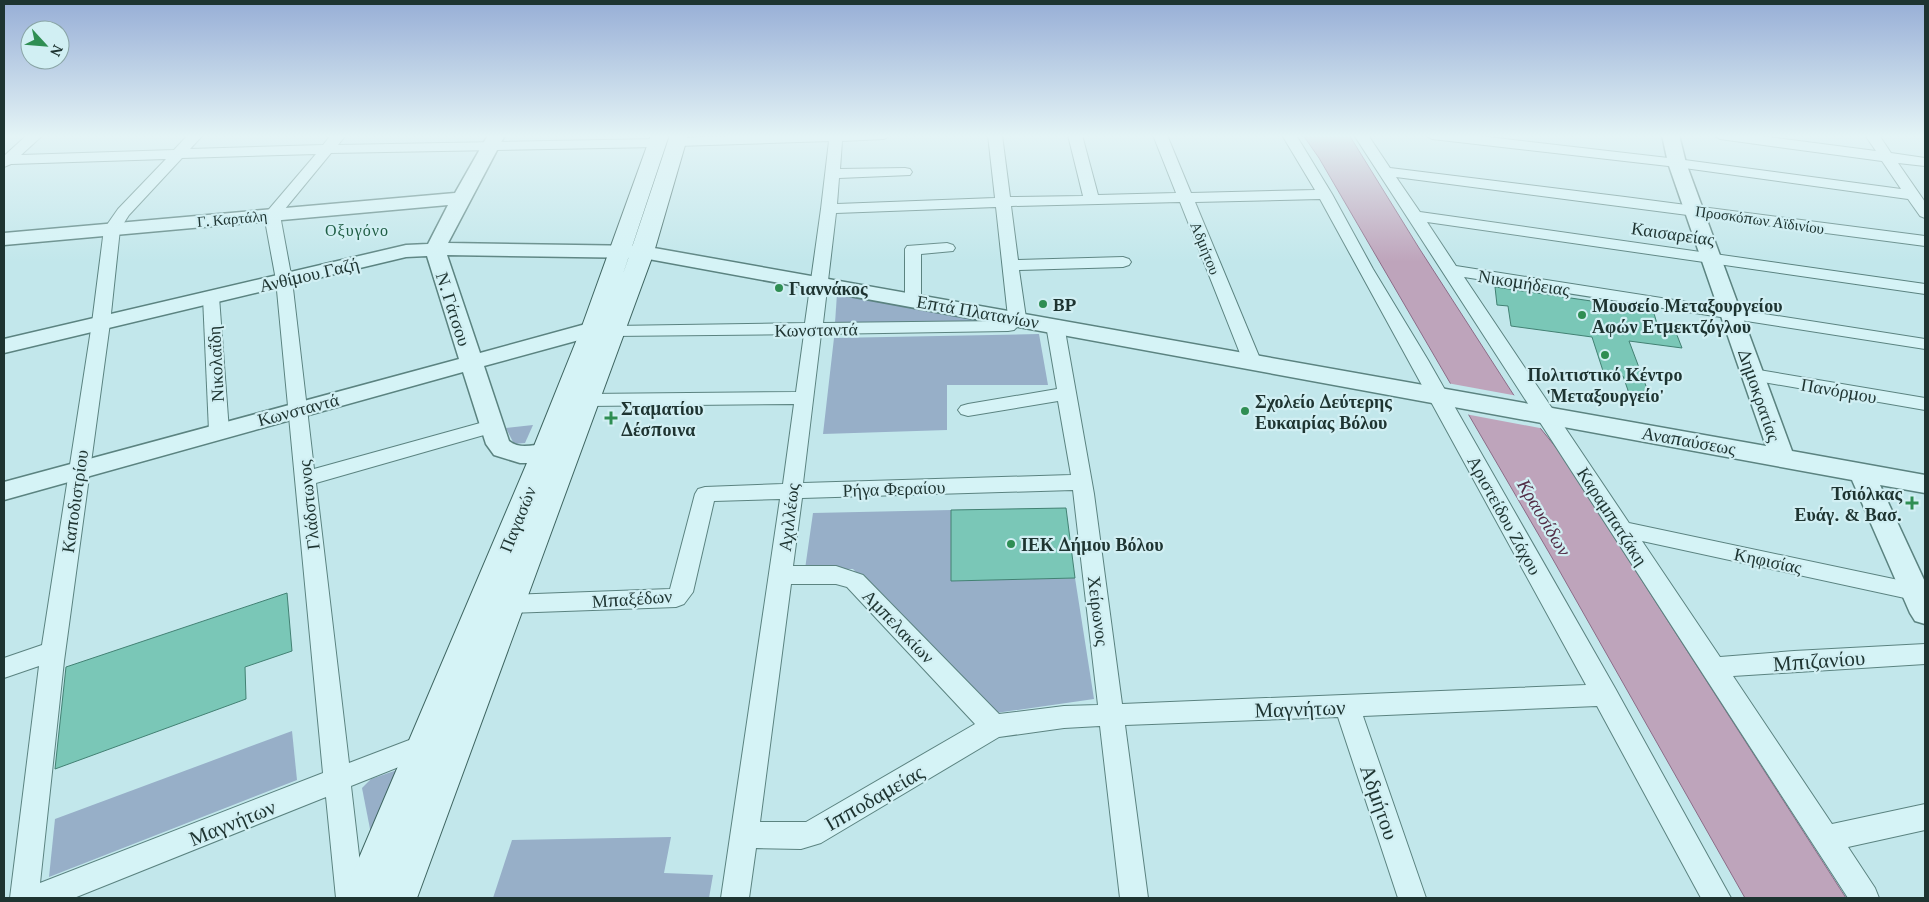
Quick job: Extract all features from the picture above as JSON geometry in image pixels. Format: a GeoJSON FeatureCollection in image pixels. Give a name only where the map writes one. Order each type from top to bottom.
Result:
{"type":"FeatureCollection","features":[{"type":"Feature","properties":{"kind":"main road","name":"Παγασών"},"geometry":{"type":"LineString","coordinates":[[362,898],[546,450],[603,330],[632,251],[656,177]]}},
{"type":"Feature","properties":{"kind":"main road","name":"Παγασών"},"geometry":{"type":"LineString","coordinates":[[397,898],[587,400],[603,330]]}},
{"type":"Feature","properties":{"kind":"street","name":"Καποδιστρίου"},"geometry":{"type":"LineString","coordinates":[[24,898],[54,651],[78,470],[101,323],[112,229],[123,212],[156,177]]}},
{"type":"Feature","properties":{"kind":"street"},"geometry":{"type":"LineString","coordinates":[[272,215],[304,177]]}},
{"type":"Feature","properties":{"kind":"street","name":"Ν. Γάτσου"},"geometry":{"type":"LineString","coordinates":[[473,177],[435,250],[499,446],[505,451],[526,454],[546,450]]}},
{"type":"Feature","properties":{"kind":"street","name":"Αχιλλέως"},"geometry":{"type":"LineString","coordinates":[[735,898],[781,575],[832,177]]}},
{"type":"Feature","properties":{"kind":"street"},"geometry":{"type":"LineString","coordinates":[[1000,177],[1017,318]]}},
{"type":"Feature","properties":{"kind":"street"},"geometry":{"type":"LineString","coordinates":[[1086,177],[1092,200]]}},
{"type":"Feature","properties":{"kind":"street","name":"Αδμήτου"},"geometry":{"type":"LineString","coordinates":[[1177,177],[1252,361]]}},
{"type":"Feature","properties":{"kind":"street","name":"Αριστείδου Ζάχου"},"geometry":{"type":"LineString","coordinates":[[1315,177],[1365,269],[1445,396],[1717,898]]}},
{"type":"Feature","properties":{"kind":"street","name":"Καραμπατζάκη"},"geometry":{"type":"LineString","coordinates":[[1390,177],[1541,414],[1622,529],[1865,898]]}},
{"type":"Feature","properties":{"kind":"street","name":"Προσκόπων Αϊδινίου"},"geometry":{"type":"LineString","coordinates":[[1428,177],[1925,241]]}},
{"type":"Feature","properties":{"kind":"street","name":"Δημοκρατίας"},"geometry":{"type":"LineString","coordinates":[[1682,177],[1782,457]]}},
{"type":"Feature","properties":{"kind":"street"},"geometry":{"type":"LineString","coordinates":[[1811,177],[1915,188]]}},
{"type":"Feature","properties":{"kind":"street"},"geometry":{"type":"LineString","coordinates":[[1905,177],[1915,188],[1925,213]]}},
{"type":"Feature","properties":{"kind":"street"},"geometry":{"type":"LineString","coordinates":[[829,209],[1003,202],[1325,194]]}},
{"type":"Feature","properties":{"kind":"street","name":"Γ. Καρτάλη"},"geometry":{"type":"LineString","coordinates":[[4,238],[461,198]]}},
{"type":"Feature","properties":{"kind":"street","name":"Γλάδστωνος"},"geometry":{"type":"LineString","coordinates":[[272,215],[284,280],[350,898]]}},
{"type":"Feature","properties":{"kind":"street","name":"Καισαρείας"},"geometry":{"type":"LineString","coordinates":[[1415,216],[1925,289]]}},
{"type":"Feature","properties":{"kind":"street"},"geometry":{"type":"LineString","coordinates":[[913,300],[913,250],[947,248]]}},
{"type":"Feature","properties":{"kind":"street","name":"Ανθίμου Γαζή"},"geometry":{"type":"LineString","coordinates":[[4,346],[398,253],[435,250],[632,251]]}},
{"type":"Feature","properties":{"kind":"street","name":"Επτά Πλατανίων"},"geometry":{"type":"LineString","coordinates":[[632,251],[1017,318],[1445,396]]}},
{"type":"Feature","properties":{"kind":"street"},"geometry":{"type":"LineString","coordinates":[[1010,265],[1123,262]]}},
{"type":"Feature","properties":{"kind":"street","name":"Νικομήδειας"},"geometry":{"type":"LineString","coordinates":[[1448,270],[1925,344]]}},
{"type":"Feature","properties":{"kind":"street","name":"Νικολαΐδη"},"geometry":{"type":"LineString","coordinates":[[211,297],[219,431]]}},
{"type":"Feature","properties":{"kind":"street","name":"Κωνσταντά"},"geometry":{"type":"LineString","coordinates":[[4,491],[472,362],[603,330],[812,330],[1008,326],[1017,318]]}},
{"type":"Feature","properties":{"kind":"street","name":"Χείρωνος"},"geometry":{"type":"LineString","coordinates":[[1055,325],[1082,482],[1113,715],[1134,898]]}},
{"type":"Feature","properties":{"kind":"street","name":"Πανόρμου"},"geometry":{"type":"LineString","coordinates":[[1753,375],[1925,404]]}},
{"type":"Feature","properties":{"kind":"street"},"geometry":{"type":"LineString","coordinates":[[968,410],[1067,394]]}},
{"type":"Feature","properties":{"kind":"street","name":"Αναπαύσεως"},"geometry":{"type":"LineString","coordinates":[[1445,396],[1925,484]]}},
{"type":"Feature","properties":{"kind":"street"},"geometry":{"type":"LineString","coordinates":[[587,400],[804,398]]}},
{"type":"Feature","properties":{"kind":"street"},"geometry":{"type":"LineString","coordinates":[[305,480],[491,426]]}},
{"type":"Feature","properties":{"kind":"street"},"geometry":{"type":"LineString","coordinates":[[1861,472],[1921,600]]}},
{"type":"Feature","properties":{"kind":"street","name":"Ρήγα Φεραίου"},"geometry":{"type":"LineString","coordinates":[[705,494],[1082,482]]}},
{"type":"Feature","properties":{"kind":"street","name":"Μπαξέδων"},"geometry":{"type":"LineString","coordinates":[[509,604],[676,598],[682,592],[705,494]]}},
{"type":"Feature","properties":{"kind":"street","name":"Κηφισίας"},"geometry":{"type":"LineString","coordinates":[[1622,529],[1921,600]]}},
{"type":"Feature","properties":{"kind":"street","name":"Αμπελακίων"},"geometry":{"type":"LineString","coordinates":[[781,575],[836,575],[855,581],[994,726]]}},
{"type":"Feature","properties":{"kind":"street"},"geometry":{"type":"LineString","coordinates":[[4,668],[54,651]]}},
{"type":"Feature","properties":{"kind":"street","name":"Μπιζανίου"},"geometry":{"type":"LineString","coordinates":[[1713,668],[1794,661],[1925,654]]}},
{"type":"Feature","properties":{"kind":"street","name":"Μαγνήτων"},"geometry":{"type":"LineString","coordinates":[[994,726],[1064,717],[1606,695]]}},
{"type":"Feature","properties":{"kind":"street","name":"Αδμήτου"},"geometry":{"type":"LineString","coordinates":[[1347,706],[1412,898]]}},
{"type":"Feature","properties":{"kind":"street","name":"Ιπποδαμείας"},"geometry":{"type":"LineString","coordinates":[[745,835],[801,836],[811,834],[994,726]]}},
{"type":"Feature","properties":{"kind":"street","name":"Μαγνήτων"},"geometry":{"type":"LineString","coordinates":[[39,898],[424,745]]}},
{"type":"Feature","properties":{"kind":"street"},"geometry":{"type":"LineString","coordinates":[[1826,839],[1925,817]]}},
{"type":"Feature","properties":{"kind":"shaded area"},"geometry":{"type":"Polygon","coordinates":[[[837,294],[981,318],[982,322],[835,323],[837,294]]]}},
{"type":"Feature","properties":{"kind":"shaded area"},"geometry":{"type":"Polygon","coordinates":[[[1039,334],[1048,385],[947,385],[947,430],[823,434],[834,338],[1039,334]]]}},
{"type":"Feature","properties":{"kind":"shaded area"},"geometry":{"type":"Polygon","coordinates":[[[533,425],[525,443],[514,444],[506,428],[533,425]]]}},
{"type":"Feature","properties":{"kind":"shaded area"},"geometry":{"type":"Polygon","coordinates":[[[951,510],[951,581],[1075,578],[1094,699],[989,714],[853,569],[805,569],[813,513],[951,510]]]}},
{"type":"Feature","properties":{"kind":"shaded area"},"geometry":{"type":"Polygon","coordinates":[[[292,731],[297,780],[49,877],[55,819],[292,731]]]}},
{"type":"Feature","properties":{"kind":"shaded area"},"geometry":{"type":"Polygon","coordinates":[[[397,770],[371,834],[362,788],[371,779],[397,770]]]}},
{"type":"Feature","properties":{"kind":"shaded area"},"geometry":{"type":"Polygon","coordinates":[[[671,837],[664,873],[713,875],[709,898],[493,898],[512,840],[671,837]]]}},
{"type":"Feature","properties":{"kind":"water","name":"Κραυσίδων"},"geometry":{"type":"Polygon","coordinates":[[[1330,177],[1375,177],[1515,397],[1558,450],[1846,898],[1745,898],[1551,556],[1330,177]]]}},
{"type":"Feature","properties":{"kind":"pier"},"geometry":{"type":"Polygon","coordinates":[[[1447,383],[1518,396],[1545,429],[1465,414],[1447,383]]]}},
{"type":"Feature","properties":{"kind":"building","name":"Μουσείο Μεταξουργείου Αφών Ετμεκτζόγλου"},"geometry":{"type":"Polygon","coordinates":[[[1495,287],[1653,310],[1658,327],[1675,330],[1682,348],[1629,341],[1652,402],[1631,399],[1623,376],[1604,374],[1592,337],[1511,326],[1508,306],[1497,305],[1495,287]]]}},
{"type":"Feature","properties":{"kind":"building","name":"ΙΕΚ Δήμου Βόλου"},"geometry":{"type":"Polygon","coordinates":[[[1066,508],[1075,578],[951,581],[951,510],[1066,508]]]}},
{"type":"Feature","properties":{"kind":"building"},"geometry":{"type":"Polygon","coordinates":[[[287,593],[292,651],[245,667],[246,699],[55,769],[66,667],[287,593]]]}},
{"type":"Feature","properties":{"kind":"place","name":"Γιαννάκος"},"geometry":{"type":"Point","coordinates":[779,288]}},
{"type":"Feature","properties":{"kind":"place","name":"BP"},"geometry":{"type":"Point","coordinates":[1043,304]}},
{"type":"Feature","properties":{"kind":"place","name":"Μουσείο Μεταξουργείου Αφών Ετμεκτζόγλου"},"geometry":{"type":"Point","coordinates":[1582,315]}},
{"type":"Feature","properties":{"kind":"place","name":"Πολιτιστικό Κέντρο 'Μεταξουργείο'"},"geometry":{"type":"Point","coordinates":[1605,355]}},
{"type":"Feature","properties":{"kind":"place","name":"Σχολείο Δεύτερης Ευκαιρίας Βόλου"},"geometry":{"type":"Point","coordinates":[1245,411]}},
{"type":"Feature","properties":{"kind":"place","name":"Σταματίου Δέσποινα"},"geometry":{"type":"Point","coordinates":[611,418]}},
{"type":"Feature","properties":{"kind":"place","name":"Τσιόλκας Ευάγ. & Βασ."},"geometry":{"type":"Point","coordinates":[1912,503]}},
{"type":"Feature","properties":{"kind":"place","name":"ΙΕΚ Δήμου Βόλου"},"geometry":{"type":"Point","coordinates":[1011,544]}},
{"type":"Feature","properties":{"kind":"district","name":"Οξυγόνο"},"geometry":{"type":"Point","coordinates":[357,230]}}]}
